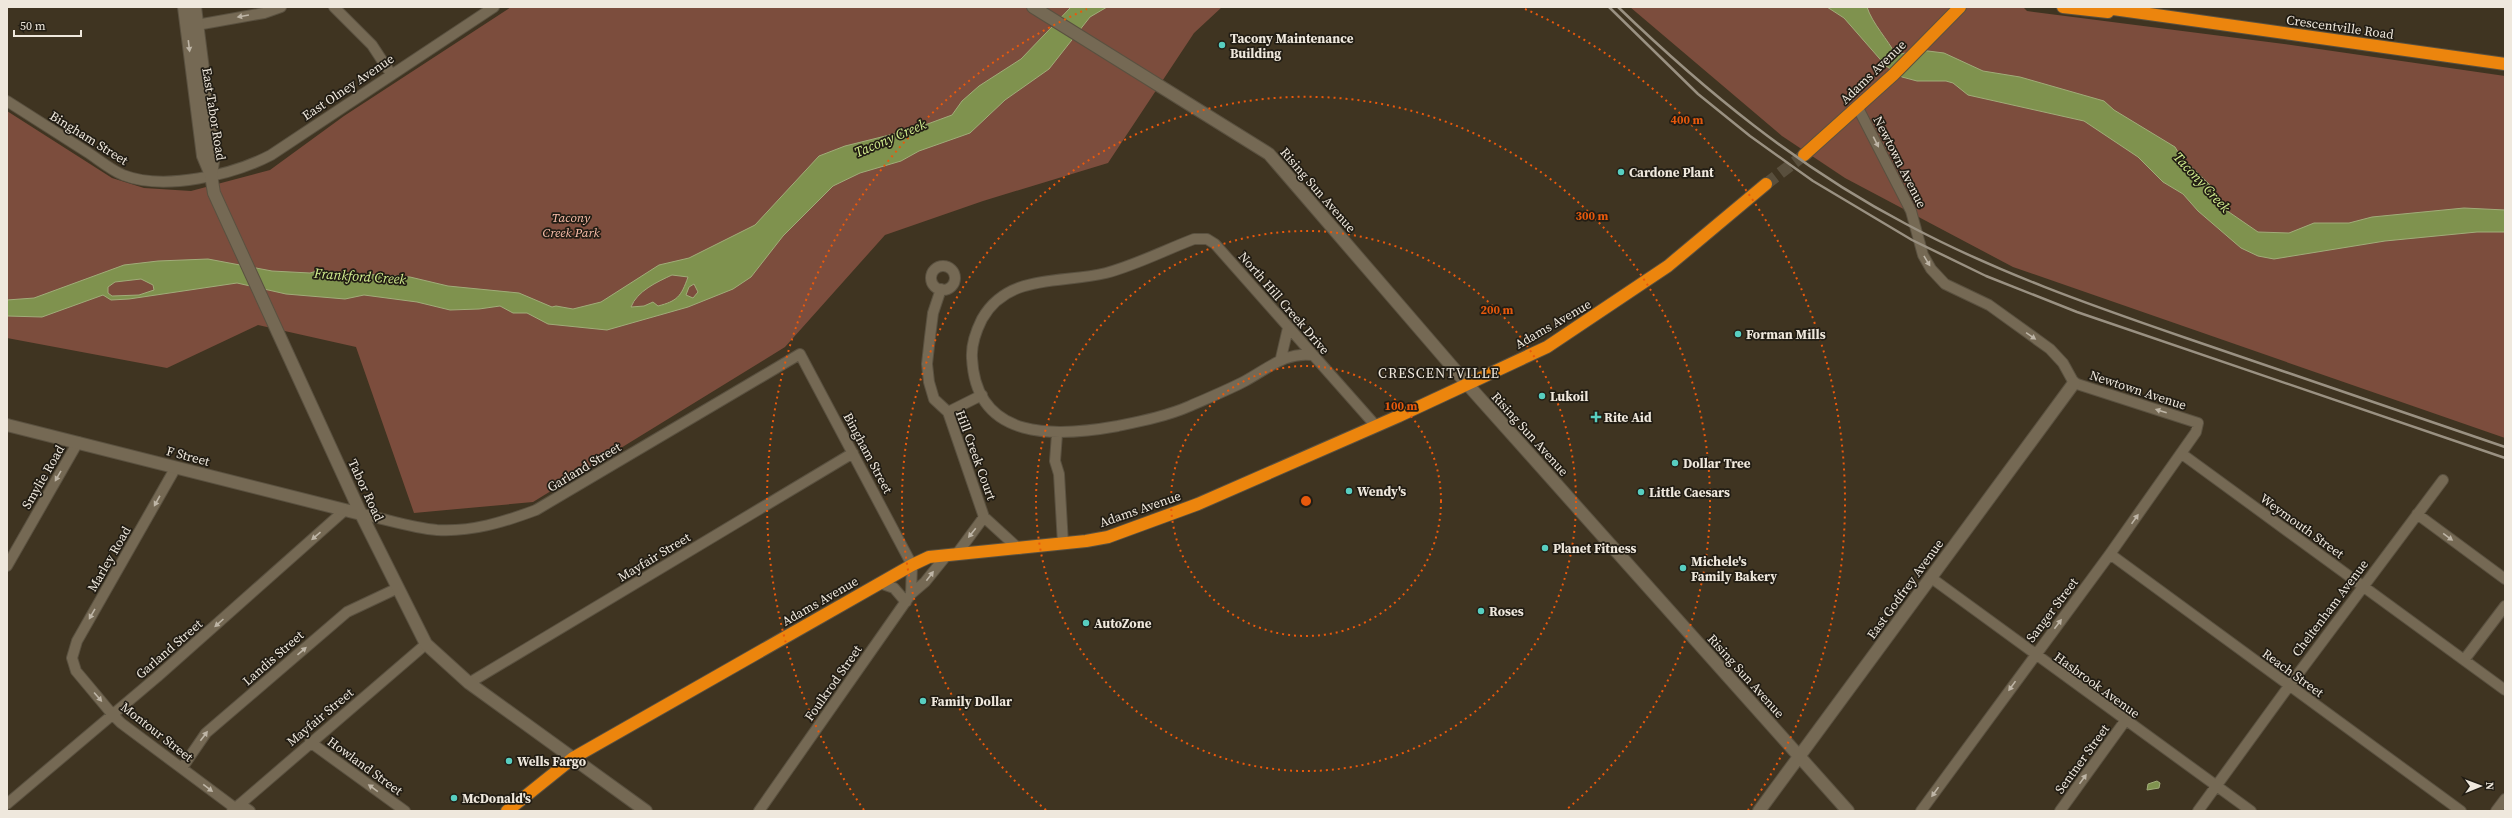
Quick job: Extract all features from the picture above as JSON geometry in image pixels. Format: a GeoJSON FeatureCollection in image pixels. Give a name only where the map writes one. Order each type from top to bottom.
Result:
{"type":"FeatureCollection","features":[{"type":"Feature","properties":{"kind":"highway","name":"Adams Avenue"},"geometry":{"type":"LineString","coordinates":[[1804,155],[1893,75],[1960,7]]}},
{"type":"Feature","properties":{"kind":"highway"},"geometry":{"type":"LineString","coordinates":[[2063,7],[2149,15]]}},
{"type":"Feature","properties":{"kind":"highway","name":"Crescentville Road"},"geometry":{"type":"LineString","coordinates":[[2099,7],[2505,64]]}},
{"type":"Feature","properties":{"kind":"highway","name":"Adams Avenue"},"geometry":{"type":"LineString","coordinates":[[507,811],[573,758],[880,583],[929,557],[1063,544],[1108,536],[1154,521],[1376,426],[1468,385],[1547,347],[1637,289],[1668,266],[1766,184]]}},
{"type":"Feature","properties":{"kind":"street","name":"East Tabor Road"},"geometry":{"type":"LineString","coordinates":[[184,7],[192,26],[214,156],[211,175]]}},
{"type":"Feature","properties":{"kind":"street","name":"East Tabor Road"},"geometry":{"type":"LineString","coordinates":[[192,26],[195,7]]}},
{"type":"Feature","properties":{"kind":"street"},"geometry":{"type":"LineString","coordinates":[[192,26],[264,13],[280,7]]}},
{"type":"Feature","properties":{"kind":"street"},"geometry":{"type":"LineString","coordinates":[[334,7],[372,45],[391,74]]}},
{"type":"Feature","properties":{"kind":"street","name":"East Olney Avenue"},"geometry":{"type":"LineString","coordinates":[[211,175],[255,164],[271,155],[494,7]]}},
{"type":"Feature","properties":{"kind":"street","name":"Rising Sun Avenue"},"geometry":{"type":"LineString","coordinates":[[1033,7],[1269,154],[1468,385],[1848,811]]}},
{"type":"Feature","properties":{"kind":"street","name":"Bingham Street"},"geometry":{"type":"LineString","coordinates":[[7,101],[122,174],[154,181],[183,180],[211,175]]}},
{"type":"Feature","properties":{"kind":"street","name":"Newtown Avenue"},"geometry":{"type":"LineString","coordinates":[[1858,108],[1912,212],[1923,255],[1931,269],[1945,284],[1988,305],[2050,348],[2063,363],[2074,383],[2198,423]]}},
{"type":"Feature","properties":{"kind":"street","name":"Tabor Road"},"geometry":{"type":"LineString","coordinates":[[211,175],[214,192],[361,514],[426,644],[469,682],[646,811]]}},
{"type":"Feature","properties":{"kind":"street","name":"North Hill Creek Drive"},"geometry":{"type":"LineString","coordinates":[[982,395],[973,373],[972,356],[974,338],[986,312],[1007,292],[1025,284],[1106,273],[1156,255],[1194,239],[1207,239],[1215,244],[1376,426]]}},
{"type":"Feature","properties":{"kind":"street","name":"Hill Creek Court"},"geometry":{"type":"LineString","coordinates":[[941,289],[933,313],[928,364],[934,399],[948,412],[984,517],[1019,549]]}},
{"type":"Feature","properties":{"kind":"street"},"geometry":{"type":"LineString","coordinates":[[1281,358],[1288,328]]}},
{"type":"Feature","properties":{"kind":"street","name":"Bingham Street"},"geometry":{"type":"LineString","coordinates":[[800,354],[912,565]]}},
{"type":"Feature","properties":{"kind":"street","name":"Garland Street"},"geometry":{"type":"LineString","coordinates":[[361,514],[436,530],[480,528],[507,521],[536,510],[800,354]]}},
{"type":"Feature","properties":{"kind":"street"},"geometry":{"type":"LineString","coordinates":[[948,412],[982,395],[993,409],[1011,424],[1035,432],[1057,434],[1126,424],[1188,407],[1244,381],[1281,358],[1300,354],[1312,355]]}},
{"type":"Feature","properties":{"kind":"street","name":"East Godfrey Avenue"},"geometry":{"type":"LineString","coordinates":[[1759,811],[2074,383]]}},
{"type":"Feature","properties":{"kind":"street","name":"Sanger Street"},"geometry":{"type":"LineString","coordinates":[[1921,811],[2182,454],[2196,432],[2198,423]]}},
{"type":"Feature","properties":{"kind":"street","name":"F Street"},"geometry":{"type":"LineString","coordinates":[[7,425],[361,514]]}},
{"type":"Feature","properties":{"kind":"street"},"geometry":{"type":"LineString","coordinates":[[1057,434],[1055,461],[1060,474],[1063,544]]}},
{"type":"Feature","properties":{"kind":"street","name":"Smylie Road"},"geometry":{"type":"LineString","coordinates":[[7,566],[78,442]]}},
{"type":"Feature","properties":{"kind":"street","name":"Mayfair Street"},"geometry":{"type":"LineString","coordinates":[[469,682],[853,453]]}},
{"type":"Feature","properties":{"kind":"street","name":"Weymouth Street"},"geometry":{"type":"LineString","coordinates":[[2182,454],[2505,690]]}},
{"type":"Feature","properties":{"kind":"street","name":"Marley Road"},"geometry":{"type":"LineString","coordinates":[[74,666],[72,658],[77,641],[176,467]]}},
{"type":"Feature","properties":{"kind":"street","name":"Cheltenham Avenue"},"geometry":{"type":"LineString","coordinates":[[2198,811],[2363,586],[2443,480]]}},
{"type":"Feature","properties":{"kind":"street","name":"Garland Street"},"geometry":{"type":"LineString","coordinates":[[7,804],[157,677],[345,510]]}},
{"type":"Feature","properties":{"kind":"street"},"geometry":{"type":"LineString","coordinates":[[2417,514],[2505,579]]}},
{"type":"Feature","properties":{"kind":"street","name":"Hill Creek Court"},"geometry":{"type":"LineString","coordinates":[[908,598],[951,555],[984,517]]}},
{"type":"Feature","properties":{"kind":"street","name":"Reach Street"},"geometry":{"type":"LineString","coordinates":[[2110,554],[2461,811]]}},
{"type":"Feature","properties":{"kind":"street"},"geometry":{"type":"LineString","coordinates":[[880,583],[894,588],[908,598],[912,565]]}},
{"type":"Feature","properties":{"kind":"street","name":"Hasbrook Avenue"},"geometry":{"type":"LineString","coordinates":[[1930,577],[2125,721],[2251,811]]}},
{"type":"Feature","properties":{"kind":"street","name":"Landis Street"},"geometry":{"type":"LineString","coordinates":[[182,768],[206,733],[347,612],[398,588]]}},
{"type":"Feature","properties":{"kind":"street","name":"Foulkrod Street"},"geometry":{"type":"LineString","coordinates":[[759,811],[908,598]]}},
{"type":"Feature","properties":{"kind":"street"},"geometry":{"type":"LineString","coordinates":[[2464,660],[2505,606]]}},
{"type":"Feature","properties":{"kind":"street","name":"Mayfair Street"},"geometry":{"type":"LineString","coordinates":[[236,808],[310,742],[426,644]]}},
{"type":"Feature","properties":{"kind":"street","name":"Montour Street"},"geometry":{"type":"LineString","coordinates":[[74,666],[76,671],[112,714],[236,808],[250,811]]}},
{"type":"Feature","properties":{"kind":"street","name":"Sentner Street"},"geometry":{"type":"LineString","coordinates":[[2060,811],[2125,721]]}},
{"type":"Feature","properties":{"kind":"street","name":"Howland Street"},"geometry":{"type":"LineString","coordinates":[[310,742],[405,811]]}},
{"type":"Feature","properties":{"kind":"street"},"geometry":{"type":"LineString","coordinates":[[2496,811],[2505,799]]}},
{"type":"Feature","properties":{"kind":"green space","name":"Tacony Creek Park"},"geometry":{"type":"Polygon","coordinates":[[[511,7],[1222,7],[1194,33],[1108,163],[983,201],[885,235],[785,347],[533,502],[414,513],[356,347],[258,325],[167,368],[7,338],[7,111],[112,178],[144,188],[191,191],[270,170],[344,116],[511,7]]]}},
{"type":"Feature","properties":{"kind":"green space"},"geometry":{"type":"Polygon","coordinates":[[[1630,7],[2023,7],[2027,11],[2284,44],[2505,76],[2505,438],[2013,267],[1845,178],[1782,136],[1630,7]]]}},
{"type":"Feature","properties":{"kind":"water"},"geometry":{"type":"Polygon","coordinates":[[[1071,7],[1107,7],[1090,17],[1049,69],[1005,100],[970,133],[919,151],[901,161],[860,173],[833,186],[783,236],[751,277],[733,289],[688,307],[607,330],[548,324],[527,313],[513,313],[500,306],[479,309],[450,310],[417,302],[364,295],[345,299],[286,294],[237,283],[129,299],[111,300],[103,295],[42,317],[7,316],[7,300],[34,298],[124,265],[158,261],[208,259],[272,271],[310,273],[317,271],[410,277],[448,286],[519,293],[552,307],[556,306],[573,309],[601,302],[659,265],[689,258],[755,225],[819,156],[845,146],[914,129],[952,115],[962,101],[979,86],[1021,59],[1071,7]],[[672,275],[654,284],[638,296],[631,307],[644,306],[653,302],[658,306],[674,300],[680,294],[688,277],[672,275]],[[141,279],[115,282],[108,287],[108,293],[112,296],[139,295],[154,290],[153,285],[141,279]],[[694,284],[689,287],[686,295],[693,298],[698,292],[694,284]]]}},
{"type":"Feature","properties":{"kind":"water","name":"Tacony Creek"},"geometry":{"type":"Polygon","coordinates":[[[1827,7],[1867,7],[1869,13],[1896,55],[1920,50],[1944,53],[1983,71],[2020,77],[2104,101],[2114,110],[2175,147],[2181,157],[2210,185],[2215,197],[2226,210],[2258,232],[2289,233],[2314,223],[2349,223],[2372,217],[2464,208],[2505,210],[2505,232],[2477,232],[2385,241],[2274,259],[2258,256],[2241,248],[2198,211],[2183,194],[2163,182],[2138,157],[2084,121],[1968,95],[1953,83],[1946,81],[1917,81],[1902,77],[1886,66],[1844,18],[1827,7]]]}},
{"type":"Feature","properties":{"kind":"water"},"geometry":{"type":"Polygon","coordinates":[[[2157,781],[2160,783],[2159,788],[2147,790],[2148,784],[2157,781]]]}},
{"type":"Feature","properties":{"kind":"tunnel"},"geometry":{"type":"LineString","coordinates":[[1766,184],[1804,155]]}},
{"type":"Feature","properties":{"kind":"railway"},"geometry":{"type":"LineString","coordinates":[[1609,7],[1698,94],[1750,136],[1813,181],[1912,240],[1986,276],[2077,312],[2505,458]]}},
{"type":"Feature","properties":{"kind":"railway"},"geometry":{"type":"LineString","coordinates":[[1618,7],[1719,98],[1791,153],[1866,202],[1940,241],[2044,287],[2114,313],[2505,447]]}},
{"type":"Feature","properties":{"kind":"place","name":"Tacony Maintenance Building"},"geometry":{"type":"Point","coordinates":[1222,45]}},
{"type":"Feature","properties":{"kind":"place","name":"Cardone Plant"},"geometry":{"type":"Point","coordinates":[1621,172]}},
{"type":"Feature","properties":{"kind":"place","name":"Forman Mills"},"geometry":{"type":"Point","coordinates":[1738,334]}},
{"type":"Feature","properties":{"kind":"place","name":"Lukoil"},"geometry":{"type":"Point","coordinates":[1542,396]}},
{"type":"Feature","properties":{"kind":"place","name":"Rite Aid"},"geometry":{"type":"Point","coordinates":[1596,417]}},
{"type":"Feature","properties":{"kind":"place","name":"Dollar Tree"},"geometry":{"type":"Point","coordinates":[1675,463]}},
{"type":"Feature","properties":{"kind":"place","name":"Wendy's"},"geometry":{"type":"Point","coordinates":[1349,491]}},
{"type":"Feature","properties":{"kind":"place","name":"Little Caesars"},"geometry":{"type":"Point","coordinates":[1641,492]}},
{"type":"Feature","properties":{"kind":"place","name":"Planet Fitness"},"geometry":{"type":"Point","coordinates":[1545,548]}},
{"type":"Feature","properties":{"kind":"place","name":"Michele's Family Bakery"},"geometry":{"type":"Point","coordinates":[1683,568]}},
{"type":"Feature","properties":{"kind":"place","name":"Roses"},"geometry":{"type":"Point","coordinates":[1481,611]}},
{"type":"Feature","properties":{"kind":"place","name":"AutoZone"},"geometry":{"type":"Point","coordinates":[1086,623]}},
{"type":"Feature","properties":{"kind":"place","name":"Family Dollar"},"geometry":{"type":"Point","coordinates":[923,701]}},
{"type":"Feature","properties":{"kind":"place","name":"Wells Fargo"},"geometry":{"type":"Point","coordinates":[509,761]}},
{"type":"Feature","properties":{"kind":"place","name":"McDonald's"},"geometry":{"type":"Point","coordinates":[454,798]}},
{"type":"Feature","properties":{"kind":"district","name":"CRESCENTVILLE"},"geometry":{"type":"Point","coordinates":[1439,373]}},
{"type":"Feature","properties":{"kind":"water label","name":"Frankford Creek"},"geometry":{"type":"Point","coordinates":[360,276]}}]}
